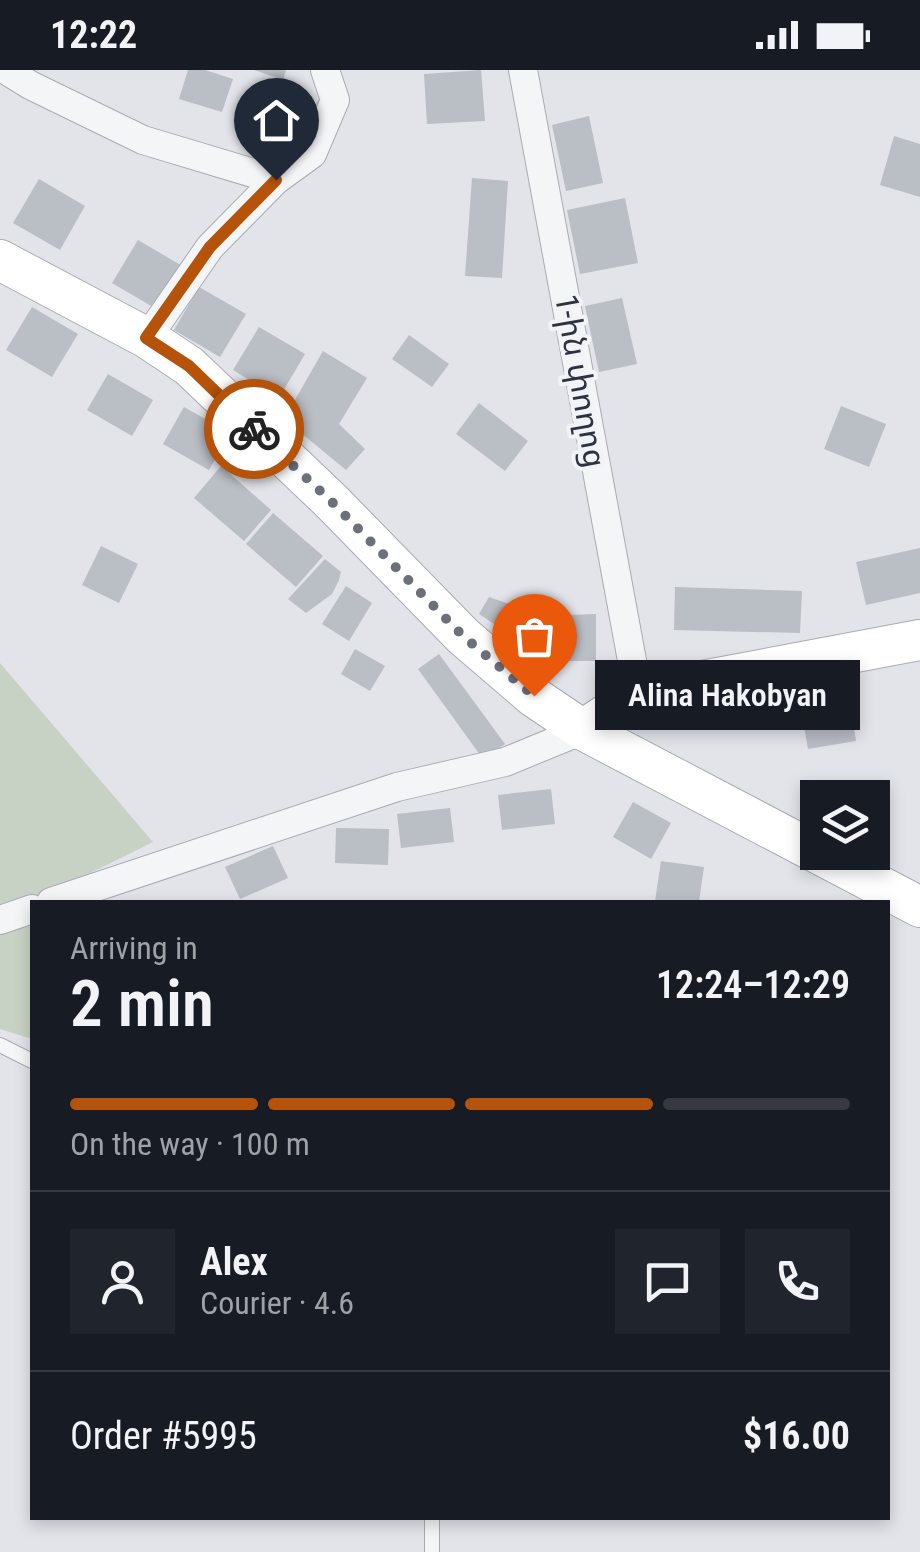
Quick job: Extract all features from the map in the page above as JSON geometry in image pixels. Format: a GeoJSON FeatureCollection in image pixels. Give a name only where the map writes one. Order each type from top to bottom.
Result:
{"type":"FeatureCollection","features":[{"type":"Feature","properties":{"kind":"main road"},"geometry":{"type":"LineString","coordinates":[[0,260],[146,338],[189,366],[331,501],[463,636],[534,696],[583,730],[920,907]]}},
{"type":"Feature","properties":{"kind":"main road"},"geometry":{"type":"LineString","coordinates":[[583,730],[638,693],[920,640]]}},
{"type":"Feature","properties":{"kind":"street"},"geometry":{"type":"LineString","coordinates":[[6,70],[143,140],[276,180]]}},
{"type":"Feature","properties":{"kind":"street"},"geometry":{"type":"LineString","coordinates":[[146,338],[210,247],[276,180],[312,154],[335,100],[325,70]]}},
{"type":"Feature","properties":{"kind":"street","name":"1-ին փողոց"},"geometry":{"type":"LineString","coordinates":[[523,70],[638,693]]}},
{"type":"Feature","properties":{"kind":"street"},"geometry":{"type":"LineString","coordinates":[[57,900],[397,788],[506,762],[583,730]]}},
{"type":"Feature","properties":{"kind":"street"},"geometry":{"type":"LineString","coordinates":[[0,920],[30,910]]}},
{"type":"Feature","properties":{"kind":"lane"},"geometry":{"type":"LineString","coordinates":[[0,1045],[30,1059]]}},
{"type":"Feature","properties":{"kind":"lane"},"geometry":{"type":"LineString","coordinates":[[432,1520],[432,1552]]}},
{"type":"Feature","properties":{"kind":"green space"},"geometry":{"type":"Polygon","coordinates":[[[0,663],[153,842],[30,900],[30,1038],[0,1029],[0,663]]]}},
{"type":"Feature","properties":{"kind":"building"},"geometry":{"type":"Polygon","coordinates":[[[188,70],[205,70],[233,79],[222,112],[179,99],[188,70]]]}},
{"type":"Feature","properties":{"kind":"building"},"geometry":{"type":"Polygon","coordinates":[[[254,70],[286,70],[283,80],[254,70]]]}},
{"type":"Feature","properties":{"kind":"building"},"geometry":{"type":"Polygon","coordinates":[[[481,70],[485,121],[427,124],[424,74],[481,70]]]}},
{"type":"Feature","properties":{"kind":"building"},"geometry":{"type":"Polygon","coordinates":[[[589,116],[603,183],[566,191],[552,125],[589,116]]]}},
{"type":"Feature","properties":{"kind":"building"},"geometry":{"type":"Polygon","coordinates":[[[894,136],[920,144],[920,197],[880,185],[894,136]]]}},
{"type":"Feature","properties":{"kind":"building"},"geometry":{"type":"Polygon","coordinates":[[[472,178],[508,181],[502,278],[465,276],[472,178]]]}},
{"type":"Feature","properties":{"kind":"building"},"geometry":{"type":"Polygon","coordinates":[[[39,179],[85,206],[60,250],[13,223],[39,179]]]}},
{"type":"Feature","properties":{"kind":"building"},"geometry":{"type":"Polygon","coordinates":[[[625,198],[638,263],[580,274],[567,210],[625,198]]]}},
{"type":"Feature","properties":{"kind":"building"},"geometry":{"type":"Polygon","coordinates":[[[138,240],[184,267],[158,310],[112,283],[138,240]]]}},
{"type":"Feature","properties":{"kind":"building"},"geometry":{"type":"Polygon","coordinates":[[[199,287],[246,314],[220,357],[174,330],[199,287]]]}},
{"type":"Feature","properties":{"kind":"building"},"geometry":{"type":"Polygon","coordinates":[[[622,298],[637,364],[599,372],[585,306],[622,298]]]}},
{"type":"Feature","properties":{"kind":"building"},"geometry":{"type":"Polygon","coordinates":[[[32,307],[78,334],[52,377],[6,350],[32,307]]]}},
{"type":"Feature","properties":{"kind":"building"},"geometry":{"type":"Polygon","coordinates":[[[259,327],[305,354],[279,398],[233,370],[259,327]]]}},
{"type":"Feature","properties":{"kind":"building"},"geometry":{"type":"Polygon","coordinates":[[[409,335],[449,364],[432,387],[392,359],[409,335]]]}},
{"type":"Feature","properties":{"kind":"building"},"geometry":{"type":"Polygon","coordinates":[[[323,351],[367,378],[339,424],[365,449],[346,470],[284,419],[323,351]]]}},
{"type":"Feature","properties":{"kind":"building"},"geometry":{"type":"Polygon","coordinates":[[[108,374],[153,400],[132,436],[87,410],[108,374]]]}},
{"type":"Feature","properties":{"kind":"building"},"geometry":{"type":"Polygon","coordinates":[[[479,403],[528,441],[505,471],[456,434],[479,403]]]}},
{"type":"Feature","properties":{"kind":"building"},"geometry":{"type":"Polygon","coordinates":[[[841,406],[886,424],[869,467],[824,449],[841,406]]]}},
{"type":"Feature","properties":{"kind":"building"},"geometry":{"type":"Polygon","coordinates":[[[184,407],[230,433],[209,470],[163,444],[184,407]]]}},
{"type":"Feature","properties":{"kind":"building"},"geometry":{"type":"Polygon","coordinates":[[[221,466],[271,510],[244,541],[194,498],[221,466]]]}},
{"type":"Feature","properties":{"kind":"building"},"geometry":{"type":"Polygon","coordinates":[[[273,513],[323,556],[296,587],[246,544],[273,513]]]}},
{"type":"Feature","properties":{"kind":"building"},"geometry":{"type":"Polygon","coordinates":[[[101,546],[138,564],[119,603],[82,585],[101,546]]]}},
{"type":"Feature","properties":{"kind":"building"},"geometry":{"type":"Polygon","coordinates":[[[920,548],[920,593],[866,605],[856,562],[920,548]]]}},
{"type":"Feature","properties":{"kind":"building"},"geometry":{"type":"Polygon","coordinates":[[[325,559],[341,572],[339,580],[332,594],[306,613],[288,599],[325,559]]]}},
{"type":"Feature","properties":{"kind":"building"},"geometry":{"type":"Polygon","coordinates":[[[346,586],[372,603],[349,641],[322,624],[346,586]]]}},
{"type":"Feature","properties":{"kind":"building"},"geometry":{"type":"Polygon","coordinates":[[[675,587],[802,591],[800,633],[674,630],[675,587]]]}},
{"type":"Feature","properties":{"kind":"building"},"geometry":{"type":"Polygon","coordinates":[[[489,597],[544,616],[596,614],[596,661],[551,661],[479,614],[489,597]]]}},
{"type":"Feature","properties":{"kind":"building"},"geometry":{"type":"Polygon","coordinates":[[[355,649],[385,666],[370,691],[341,674],[355,649]]]}},
{"type":"Feature","properties":{"kind":"building"},"geometry":{"type":"Polygon","coordinates":[[[439,654],[505,744],[483,759],[418,669],[439,654]]]}},
{"type":"Feature","properties":{"kind":"building"},"geometry":{"type":"Polygon","coordinates":[[[850,702],[856,741],[808,749],[801,710],[850,702]]]}},
{"type":"Feature","properties":{"kind":"building"},"geometry":{"type":"Polygon","coordinates":[[[551,789],[555,824],[502,830],[498,795],[551,789]]]}},
{"type":"Feature","properties":{"kind":"building"},"geometry":{"type":"Polygon","coordinates":[[[633,802],[671,823],[651,859],[613,837],[633,802]]]}},
{"type":"Feature","properties":{"kind":"building"},"geometry":{"type":"Polygon","coordinates":[[[450,808],[454,842],[401,848],[397,814],[450,808]]]}},
{"type":"Feature","properties":{"kind":"building"},"geometry":{"type":"Polygon","coordinates":[[[336,828],[389,829],[388,865],[335,863],[336,828]]]}},
{"type":"Feature","properties":{"kind":"building"},"geometry":{"type":"Polygon","coordinates":[[[273,846],[288,878],[240,899],[225,867],[273,846]]]}},
{"type":"Feature","properties":{"kind":"building"},"geometry":{"type":"Polygon","coordinates":[[[661,861],[704,867],[699,900],[655,900],[661,861]]]}},
{"type":"Feature","properties":{"kind":"way so far"},"geometry":{"type":"LineString","coordinates":[[254,429],[331,501],[463,636],[534,696]]}},
{"type":"Feature","properties":{"kind":"place","name":"Alina Hakobyan"},"geometry":{"type":"Point","coordinates":[534,696]}},
{"type":"Feature","properties":{"kind":"route"},"geometry":{"type":"LineString","coordinates":[[254,429],[189,366],[146,338],[210,247],[276,180]]}}]}
